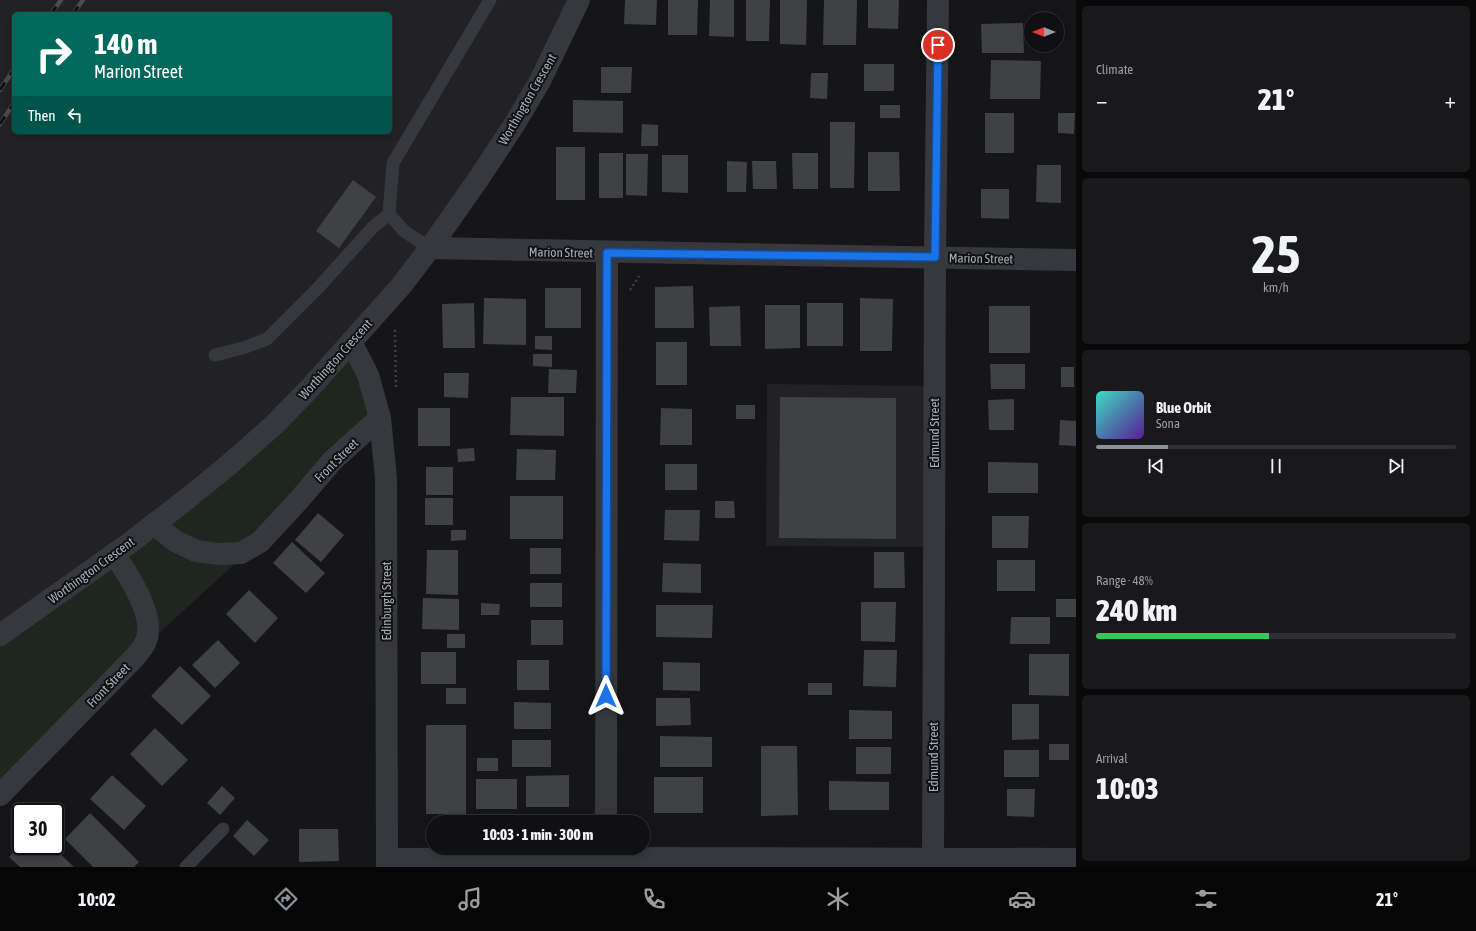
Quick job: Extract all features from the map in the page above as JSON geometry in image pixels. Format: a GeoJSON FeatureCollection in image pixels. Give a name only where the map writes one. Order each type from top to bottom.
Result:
{"type":"FeatureCollection","features":[{"type":"Feature","properties":{"kind":"street","name":"Worthington Crescent"},"geometry":{"type":"LineString","coordinates":[[0,635],[114,554],[225,468],[274,425],[310,388],[401,286],[430,248],[479,178],[514,125],[540,81],[579,0]]}},
{"type":"Feature","properties":{"kind":"street","name":"Edmund Street"},"geometry":{"type":"LineString","coordinates":[[933,863],[935,257],[938,0]]}},
{"type":"Feature","properties":{"kind":"street","name":"Marion Street"},"geometry":{"type":"LineString","coordinates":[[430,248],[607,253],[1076,260]]}},
{"type":"Feature","properties":{"kind":"street"},"geometry":{"type":"LineString","coordinates":[[606,815],[607,253]]}},
{"type":"Feature","properties":{"kind":"street","name":"Edinburgh Street"},"geometry":{"type":"LineString","coordinates":[[351,342],[368,375],[380,418],[386,478],[387,863]]}},
{"type":"Feature","properties":{"kind":"street","name":"Front Street"},"geometry":{"type":"LineString","coordinates":[[154,524],[175,541],[196,551],[218,554],[241,553],[260,542],[298,501],[332,460],[380,418]]}},
{"type":"Feature","properties":{"kind":"street","name":"Front Street"},"geometry":{"type":"LineString","coordinates":[[0,795],[135,657],[146,641],[148,628],[136,587],[114,554]]}},
{"type":"Feature","properties":{"kind":"street"},"geometry":{"type":"LineString","coordinates":[[387,863],[606,858],[933,863],[1076,859]]}},
{"type":"Feature","properties":{"kind":"lane"},"geometry":{"type":"LineString","coordinates":[[430,248],[404,231],[389,214],[393,163],[490,0]]}},
{"type":"Feature","properties":{"kind":"lane"},"geometry":{"type":"LineString","coordinates":[[215,355],[242,348],[267,339],[318,288],[373,227],[389,214]]}},
{"type":"Feature","properties":{"kind":"lane"},"geometry":{"type":"LineString","coordinates":[[186,867],[222,829]]}},
{"type":"Feature","properties":{"kind":"shaded area"},"geometry":{"type":"Polygon","coordinates":[[[0,0],[577,0],[479,176],[273,424],[0,632],[0,0]]]}},
{"type":"Feature","properties":{"kind":"shaded area"},"geometry":{"type":"Polygon","coordinates":[[[349,342],[379,421],[251,549],[134,656],[0,792],[0,632],[183,500],[349,342]]]}},
{"type":"Feature","properties":{"kind":"shaded area"},"geometry":{"type":"Polygon","coordinates":[[[767,384],[932,386],[931,547],[766,546],[767,384]]]}},
{"type":"Feature","properties":{"kind":"building"},"geometry":{"type":"Polygon","coordinates":[[[625,0],[657,0],[656,25],[624,24],[625,0]]]}},
{"type":"Feature","properties":{"kind":"building"},"geometry":{"type":"Polygon","coordinates":[[[668,0],[698,0],[697,35],[668,35],[668,0]]]}},
{"type":"Feature","properties":{"kind":"building"},"geometry":{"type":"Polygon","coordinates":[[[710,0],[734,0],[734,37],[709,36],[710,0]]]}},
{"type":"Feature","properties":{"kind":"building"},"geometry":{"type":"Polygon","coordinates":[[[746,0],[770,0],[769,41],[746,41],[746,0]]]}},
{"type":"Feature","properties":{"kind":"building"},"geometry":{"type":"Polygon","coordinates":[[[780,0],[807,0],[806,45],[780,44],[780,0]]]}},
{"type":"Feature","properties":{"kind":"building"},"geometry":{"type":"Polygon","coordinates":[[[824,0],[857,0],[856,45],[823,45],[824,0]]]}},
{"type":"Feature","properties":{"kind":"building"},"geometry":{"type":"Polygon","coordinates":[[[868,0],[899,0],[898,29],[868,28],[868,0]]]}},
{"type":"Feature","properties":{"kind":"building"},"geometry":{"type":"Polygon","coordinates":[[[1023,23],[1024,53],[982,53],[981,24],[1023,23]]]}},
{"type":"Feature","properties":{"kind":"building"},"geometry":{"type":"Polygon","coordinates":[[[991,60],[1041,61],[1040,99],[990,99],[991,60]]]}},
{"type":"Feature","properties":{"kind":"building"},"geometry":{"type":"Polygon","coordinates":[[[864,64],[894,64],[894,91],[864,91],[864,64]]]}},
{"type":"Feature","properties":{"kind":"building"},"geometry":{"type":"Polygon","coordinates":[[[601,67],[632,67],[631,93],[601,93],[601,67]]]}},
{"type":"Feature","properties":{"kind":"building"},"geometry":{"type":"Polygon","coordinates":[[[811,73],[828,73],[827,99],[810,98],[811,73]]]}},
{"type":"Feature","properties":{"kind":"building"},"geometry":{"type":"Polygon","coordinates":[[[573,100],[623,101],[623,133],[573,132],[573,100]]]}},
{"type":"Feature","properties":{"kind":"building"},"geometry":{"type":"Polygon","coordinates":[[[880,105],[900,105],[900,118],[880,118],[880,105]]]}},
{"type":"Feature","properties":{"kind":"building"},"geometry":{"type":"Polygon","coordinates":[[[985,113],[1014,113],[1014,153],[985,153],[985,113]]]}},
{"type":"Feature","properties":{"kind":"building"},"geometry":{"type":"Polygon","coordinates":[[[1058,113],[1075,113],[1074,134],[1058,133],[1058,113]]]}},
{"type":"Feature","properties":{"kind":"building"},"geometry":{"type":"Polygon","coordinates":[[[830,122],[855,122],[854,188],[830,188],[830,122]]]}},
{"type":"Feature","properties":{"kind":"building"},"geometry":{"type":"Polygon","coordinates":[[[642,124],[658,125],[658,146],[641,146],[642,124]]]}},
{"type":"Feature","properties":{"kind":"building"},"geometry":{"type":"Polygon","coordinates":[[[556,147],[585,147],[585,200],[556,200],[556,147]]]}},
{"type":"Feature","properties":{"kind":"building"},"geometry":{"type":"Polygon","coordinates":[[[868,152],[899,152],[900,191],[868,191],[868,152]]]}},
{"type":"Feature","properties":{"kind":"building"},"geometry":{"type":"Polygon","coordinates":[[[599,153],[623,153],[623,198],[599,198],[599,153]]]}},
{"type":"Feature","properties":{"kind":"building"},"geometry":{"type":"Polygon","coordinates":[[[792,153],[818,153],[818,189],[793,189],[792,153]]]}},
{"type":"Feature","properties":{"kind":"building"},"geometry":{"type":"Polygon","coordinates":[[[626,154],[648,154],[647,196],[626,195],[626,154]]]}},
{"type":"Feature","properties":{"kind":"building"},"geometry":{"type":"Polygon","coordinates":[[[662,155],[688,155],[688,193],[662,192],[662,155]]]}},
{"type":"Feature","properties":{"kind":"building"},"geometry":{"type":"Polygon","coordinates":[[[727,161],[747,162],[746,192],[727,192],[727,161]]]}},
{"type":"Feature","properties":{"kind":"building"},"geometry":{"type":"Polygon","coordinates":[[[752,161],[776,161],[777,189],[753,189],[752,161]]]}},
{"type":"Feature","properties":{"kind":"building"},"geometry":{"type":"Polygon","coordinates":[[[1037,165],[1061,165],[1061,203],[1036,202],[1037,165]]]}},
{"type":"Feature","properties":{"kind":"building"},"geometry":{"type":"Polygon","coordinates":[[[353,180],[376,197],[339,248],[316,231],[353,180]]]}},
{"type":"Feature","properties":{"kind":"building"},"geometry":{"type":"Polygon","coordinates":[[[981,189],[1009,189],[1009,219],[981,218],[981,189]]]}},
{"type":"Feature","properties":{"kind":"building"},"geometry":{"type":"Polygon","coordinates":[[[693,286],[694,328],[655,328],[655,287],[693,286]]]}},
{"type":"Feature","properties":{"kind":"building"},"geometry":{"type":"Polygon","coordinates":[[[545,288],[581,288],[581,328],[545,328],[545,288]]]}},
{"type":"Feature","properties":{"kind":"building"},"geometry":{"type":"Polygon","coordinates":[[[484,298],[526,299],[526,345],[483,344],[484,298]]]}},
{"type":"Feature","properties":{"kind":"building"},"geometry":{"type":"Polygon","coordinates":[[[860,298],[893,299],[892,351],[860,351],[860,298]]]}},
{"type":"Feature","properties":{"kind":"building"},"geometry":{"type":"Polygon","coordinates":[[[474,303],[475,348],[443,348],[442,304],[474,303]]]}},
{"type":"Feature","properties":{"kind":"building"},"geometry":{"type":"Polygon","coordinates":[[[807,303],[843,303],[843,346],[807,346],[807,303]]]}},
{"type":"Feature","properties":{"kind":"building"},"geometry":{"type":"Polygon","coordinates":[[[765,305],[800,305],[800,348],[765,349],[765,305]]]}},
{"type":"Feature","properties":{"kind":"building"},"geometry":{"type":"Polygon","coordinates":[[[740,306],[741,346],[710,346],[709,307],[740,306]]]}},
{"type":"Feature","properties":{"kind":"building"},"geometry":{"type":"Polygon","coordinates":[[[989,306],[1030,306],[1030,353],[989,353],[989,306]]]}},
{"type":"Feature","properties":{"kind":"building"},"geometry":{"type":"Polygon","coordinates":[[[535,336],[552,336],[552,350],[535,349],[535,336]]]}},
{"type":"Feature","properties":{"kind":"building"},"geometry":{"type":"Polygon","coordinates":[[[656,342],[687,342],[687,385],[656,385],[656,342]]]}},
{"type":"Feature","properties":{"kind":"building"},"geometry":{"type":"Polygon","coordinates":[[[533,354],[552,354],[552,367],[533,366],[533,354]]]}},
{"type":"Feature","properties":{"kind":"building"},"geometry":{"type":"Polygon","coordinates":[[[990,364],[1025,364],[1025,389],[991,389],[990,364]]]}},
{"type":"Feature","properties":{"kind":"building"},"geometry":{"type":"Polygon","coordinates":[[[1061,367],[1074,367],[1074,387],[1061,387],[1061,367]]]}},
{"type":"Feature","properties":{"kind":"building"},"geometry":{"type":"Polygon","coordinates":[[[549,369],[577,370],[576,393],[548,393],[549,369]]]}},
{"type":"Feature","properties":{"kind":"building"},"geometry":{"type":"Polygon","coordinates":[[[444,373],[469,373],[468,398],[444,397],[444,373]]]}},
{"type":"Feature","properties":{"kind":"building"},"geometry":{"type":"Polygon","coordinates":[[[511,397],[564,397],[564,436],[510,435],[511,397]]]}},
{"type":"Feature","properties":{"kind":"building"},"geometry":{"type":"Polygon","coordinates":[[[780,397],[896,398],[896,539],[779,538],[780,397]]]}},
{"type":"Feature","properties":{"kind":"building"},"geometry":{"type":"Polygon","coordinates":[[[1014,399],[1014,430],[989,430],[988,400],[1014,399]]]}},
{"type":"Feature","properties":{"kind":"building"},"geometry":{"type":"Polygon","coordinates":[[[736,405],[755,405],[755,419],[736,419],[736,405]]]}},
{"type":"Feature","properties":{"kind":"building"},"geometry":{"type":"Polygon","coordinates":[[[418,408],[450,408],[450,446],[418,446],[418,408]]]}},
{"type":"Feature","properties":{"kind":"building"},"geometry":{"type":"Polygon","coordinates":[[[661,408],[692,409],[692,445],[660,445],[661,408]]]}},
{"type":"Feature","properties":{"kind":"building"},"geometry":{"type":"Polygon","coordinates":[[[1060,420],[1076,421],[1076,446],[1059,445],[1060,420]]]}},
{"type":"Feature","properties":{"kind":"building"},"geometry":{"type":"Polygon","coordinates":[[[474,448],[475,461],[458,462],[457,449],[474,448]]]}},
{"type":"Feature","properties":{"kind":"building"},"geometry":{"type":"Polygon","coordinates":[[[517,449],[556,450],[555,480],[516,480],[517,449]]]}},
{"type":"Feature","properties":{"kind":"building"},"geometry":{"type":"Polygon","coordinates":[[[988,462],[1038,463],[1038,493],[988,493],[988,462]]]}},
{"type":"Feature","properties":{"kind":"building"},"geometry":{"type":"Polygon","coordinates":[[[665,464],[697,464],[697,490],[665,490],[665,464]]]}},
{"type":"Feature","properties":{"kind":"building"},"geometry":{"type":"Polygon","coordinates":[[[426,467],[453,467],[453,495],[426,495],[426,467]]]}},
{"type":"Feature","properties":{"kind":"building"},"geometry":{"type":"Polygon","coordinates":[[[510,496],[563,496],[563,539],[510,539],[510,496]]]}},
{"type":"Feature","properties":{"kind":"building"},"geometry":{"type":"Polygon","coordinates":[[[425,498],[453,498],[453,525],[425,525],[425,498]]]}},
{"type":"Feature","properties":{"kind":"building"},"geometry":{"type":"Polygon","coordinates":[[[715,501],[734,501],[735,518],[715,518],[715,501]]]}},
{"type":"Feature","properties":{"kind":"building"},"geometry":{"type":"Polygon","coordinates":[[[665,510],[700,510],[699,541],[664,540],[665,510]]]}},
{"type":"Feature","properties":{"kind":"building"},"geometry":{"type":"Polygon","coordinates":[[[318,513],[344,535],[321,562],[295,540],[318,513]]]}},
{"type":"Feature","properties":{"kind":"building"},"geometry":{"type":"Polygon","coordinates":[[[992,516],[1029,516],[1028,548],[992,548],[992,516]]]}},
{"type":"Feature","properties":{"kind":"building"},"geometry":{"type":"Polygon","coordinates":[[[451,530],[466,530],[466,540],[451,541],[451,530]]]}},
{"type":"Feature","properties":{"kind":"building"},"geometry":{"type":"Polygon","coordinates":[[[292,542],[325,573],[306,593],[273,563],[292,542]]]}},
{"type":"Feature","properties":{"kind":"building"},"geometry":{"type":"Polygon","coordinates":[[[530,548],[561,548],[561,574],[530,574],[530,548]]]}},
{"type":"Feature","properties":{"kind":"building"},"geometry":{"type":"Polygon","coordinates":[[[427,550],[458,550],[458,595],[426,594],[427,550]]]}},
{"type":"Feature","properties":{"kind":"building"},"geometry":{"type":"Polygon","coordinates":[[[874,552],[904,552],[905,588],[874,588],[874,552]]]}},
{"type":"Feature","properties":{"kind":"building"},"geometry":{"type":"Polygon","coordinates":[[[997,560],[1035,560],[1035,591],[997,591],[997,560]]]}},
{"type":"Feature","properties":{"kind":"building"},"geometry":{"type":"Polygon","coordinates":[[[663,563],[701,564],[701,593],[662,592],[663,563]]]}},
{"type":"Feature","properties":{"kind":"building"},"geometry":{"type":"Polygon","coordinates":[[[530,583],[562,583],[562,607],[530,607],[530,583]]]}},
{"type":"Feature","properties":{"kind":"building"},"geometry":{"type":"Polygon","coordinates":[[[249,590],[278,618],[255,643],[226,614],[249,590]]]}},
{"type":"Feature","properties":{"kind":"building"},"geometry":{"type":"Polygon","coordinates":[[[423,598],[459,599],[459,630],[422,629],[423,598]]]}},
{"type":"Feature","properties":{"kind":"building"},"geometry":{"type":"Polygon","coordinates":[[[1056,599],[1076,599],[1076,617],[1056,617],[1056,599]]]}},
{"type":"Feature","properties":{"kind":"building"},"geometry":{"type":"Polygon","coordinates":[[[861,602],[896,602],[895,642],[861,641],[861,602]]]}},
{"type":"Feature","properties":{"kind":"building"},"geometry":{"type":"Polygon","coordinates":[[[481,603],[500,604],[499,615],[481,615],[481,603]]]}},
{"type":"Feature","properties":{"kind":"building"},"geometry":{"type":"Polygon","coordinates":[[[656,605],[713,605],[712,638],[656,637],[656,605]]]}},
{"type":"Feature","properties":{"kind":"building"},"geometry":{"type":"Polygon","coordinates":[[[1011,617],[1050,617],[1050,644],[1010,644],[1011,617]]]}},
{"type":"Feature","properties":{"kind":"building"},"geometry":{"type":"Polygon","coordinates":[[[531,620],[563,620],[563,645],[531,645],[531,620]]]}},
{"type":"Feature","properties":{"kind":"building"},"geometry":{"type":"Polygon","coordinates":[[[447,634],[465,634],[465,648],[447,648],[447,634]]]}},
{"type":"Feature","properties":{"kind":"building"},"geometry":{"type":"Polygon","coordinates":[[[218,640],[240,663],[215,688],[192,665],[218,640]]]}},
{"type":"Feature","properties":{"kind":"building"},"geometry":{"type":"Polygon","coordinates":[[[864,650],[897,650],[896,687],[863,686],[864,650]]]}},
{"type":"Feature","properties":{"kind":"building"},"geometry":{"type":"Polygon","coordinates":[[[421,652],[456,652],[456,684],[421,684],[421,652]]]}},
{"type":"Feature","properties":{"kind":"building"},"geometry":{"type":"Polygon","coordinates":[[[1029,654],[1069,654],[1069,696],[1029,695],[1029,654]]]}},
{"type":"Feature","properties":{"kind":"building"},"geometry":{"type":"Polygon","coordinates":[[[517,660],[549,660],[549,690],[517,690],[517,660]]]}},
{"type":"Feature","properties":{"kind":"building"},"geometry":{"type":"Polygon","coordinates":[[[663,662],[700,663],[700,691],[663,690],[663,662]]]}},
{"type":"Feature","properties":{"kind":"building"},"geometry":{"type":"Polygon","coordinates":[[[180,666],[211,696],[182,725],[151,696],[180,666]]]}},
{"type":"Feature","properties":{"kind":"building"},"geometry":{"type":"Polygon","coordinates":[[[808,683],[832,683],[832,695],[808,695],[808,683]]]}},
{"type":"Feature","properties":{"kind":"building"},"geometry":{"type":"Polygon","coordinates":[[[446,688],[466,688],[466,704],[446,704],[446,688]]]}},
{"type":"Feature","properties":{"kind":"building"},"geometry":{"type":"Polygon","coordinates":[[[656,698],[690,698],[691,725],[656,726],[656,698]]]}},
{"type":"Feature","properties":{"kind":"building"},"geometry":{"type":"Polygon","coordinates":[[[514,702],[551,703],[551,729],[514,729],[514,702]]]}},
{"type":"Feature","properties":{"kind":"building"},"geometry":{"type":"Polygon","coordinates":[[[1012,704],[1039,704],[1039,739],[1012,740],[1012,704]]]}},
{"type":"Feature","properties":{"kind":"building"},"geometry":{"type":"Polygon","coordinates":[[[849,710],[892,711],[892,739],[849,739],[849,710]]]}},
{"type":"Feature","properties":{"kind":"building"},"geometry":{"type":"Polygon","coordinates":[[[426,725],[466,725],[466,814],[426,814],[426,725]]]}},
{"type":"Feature","properties":{"kind":"building"},"geometry":{"type":"Polygon","coordinates":[[[155,728],[188,760],[162,786],[130,754],[155,728]]]}},
{"type":"Feature","properties":{"kind":"building"},"geometry":{"type":"Polygon","coordinates":[[[660,736],[712,737],[712,767],[660,767],[660,736]]]}},
{"type":"Feature","properties":{"kind":"building"},"geometry":{"type":"Polygon","coordinates":[[[512,740],[551,740],[551,767],[512,767],[512,740]]]}},
{"type":"Feature","properties":{"kind":"building"},"geometry":{"type":"Polygon","coordinates":[[[1049,744],[1069,744],[1069,760],[1049,760],[1049,744]]]}},
{"type":"Feature","properties":{"kind":"building"},"geometry":{"type":"Polygon","coordinates":[[[761,746],[797,746],[798,815],[761,816],[761,746]]]}},
{"type":"Feature","properties":{"kind":"building"},"geometry":{"type":"Polygon","coordinates":[[[856,747],[891,747],[891,774],[856,774],[856,747]]]}},
{"type":"Feature","properties":{"kind":"building"},"geometry":{"type":"Polygon","coordinates":[[[1004,750],[1039,750],[1039,777],[1004,777],[1004,750]]]}},
{"type":"Feature","properties":{"kind":"building"},"geometry":{"type":"Polygon","coordinates":[[[477,758],[498,758],[498,771],[477,771],[477,758]]]}},
{"type":"Feature","properties":{"kind":"building"},"geometry":{"type":"Polygon","coordinates":[[[112,775],[146,806],[124,830],[90,799],[112,775]]]}},
{"type":"Feature","properties":{"kind":"building"},"geometry":{"type":"Polygon","coordinates":[[[569,775],[569,807],[526,807],[526,776],[569,775]]]}},
{"type":"Feature","properties":{"kind":"building"},"geometry":{"type":"Polygon","coordinates":[[[654,777],[703,777],[703,813],[654,813],[654,777]]]}},
{"type":"Feature","properties":{"kind":"building"},"geometry":{"type":"Polygon","coordinates":[[[476,779],[517,779],[517,809],[476,809],[476,779]]]}},
{"type":"Feature","properties":{"kind":"building"},"geometry":{"type":"Polygon","coordinates":[[[829,781],[889,782],[889,810],[829,810],[829,781]]]}},
{"type":"Feature","properties":{"kind":"building"},"geometry":{"type":"Polygon","coordinates":[[[222,786],[235,798],[220,815],[207,803],[222,786]]]}},
{"type":"Feature","properties":{"kind":"building"},"geometry":{"type":"Polygon","coordinates":[[[1007,789],[1035,789],[1034,817],[1007,816],[1007,789]]]}},
{"type":"Feature","properties":{"kind":"building"},"geometry":{"type":"Polygon","coordinates":[[[90,813],[139,862],[134,867],[93,867],[65,839],[90,813]]]}},
{"type":"Feature","properties":{"kind":"building"},"geometry":{"type":"Polygon","coordinates":[[[247,820],[269,840],[254,856],[233,836],[247,820]]]}},
{"type":"Feature","properties":{"kind":"building"},"geometry":{"type":"Polygon","coordinates":[[[299,829],[338,829],[339,861],[299,862],[299,829]]]}},
{"type":"Feature","properties":{"kind":"building"},"geometry":{"type":"Polygon","coordinates":[[[12,854],[12,855],[61,855],[74,867],[20,867],[9,857],[12,854]]]}},
{"type":"Feature","properties":{"kind":"railway"},"geometry":{"type":"LineString","coordinates":[[52,12],[61,0]]}},
{"type":"Feature","properties":{"kind":"railway"},"geometry":{"type":"LineString","coordinates":[[74,12],[83,0]]}},
{"type":"Feature","properties":{"kind":"railway"},"geometry":{"type":"LineString","coordinates":[[0,90],[12,72]]}},
{"type":"Feature","properties":{"kind":"railway"},"geometry":{"type":"LineString","coordinates":[[0,124],[12,106]]}},
{"type":"Feature","properties":{"kind":"route"},"geometry":{"type":"LineString","coordinates":[[606,696],[607,253],[935,257],[938,45]]}}]}
